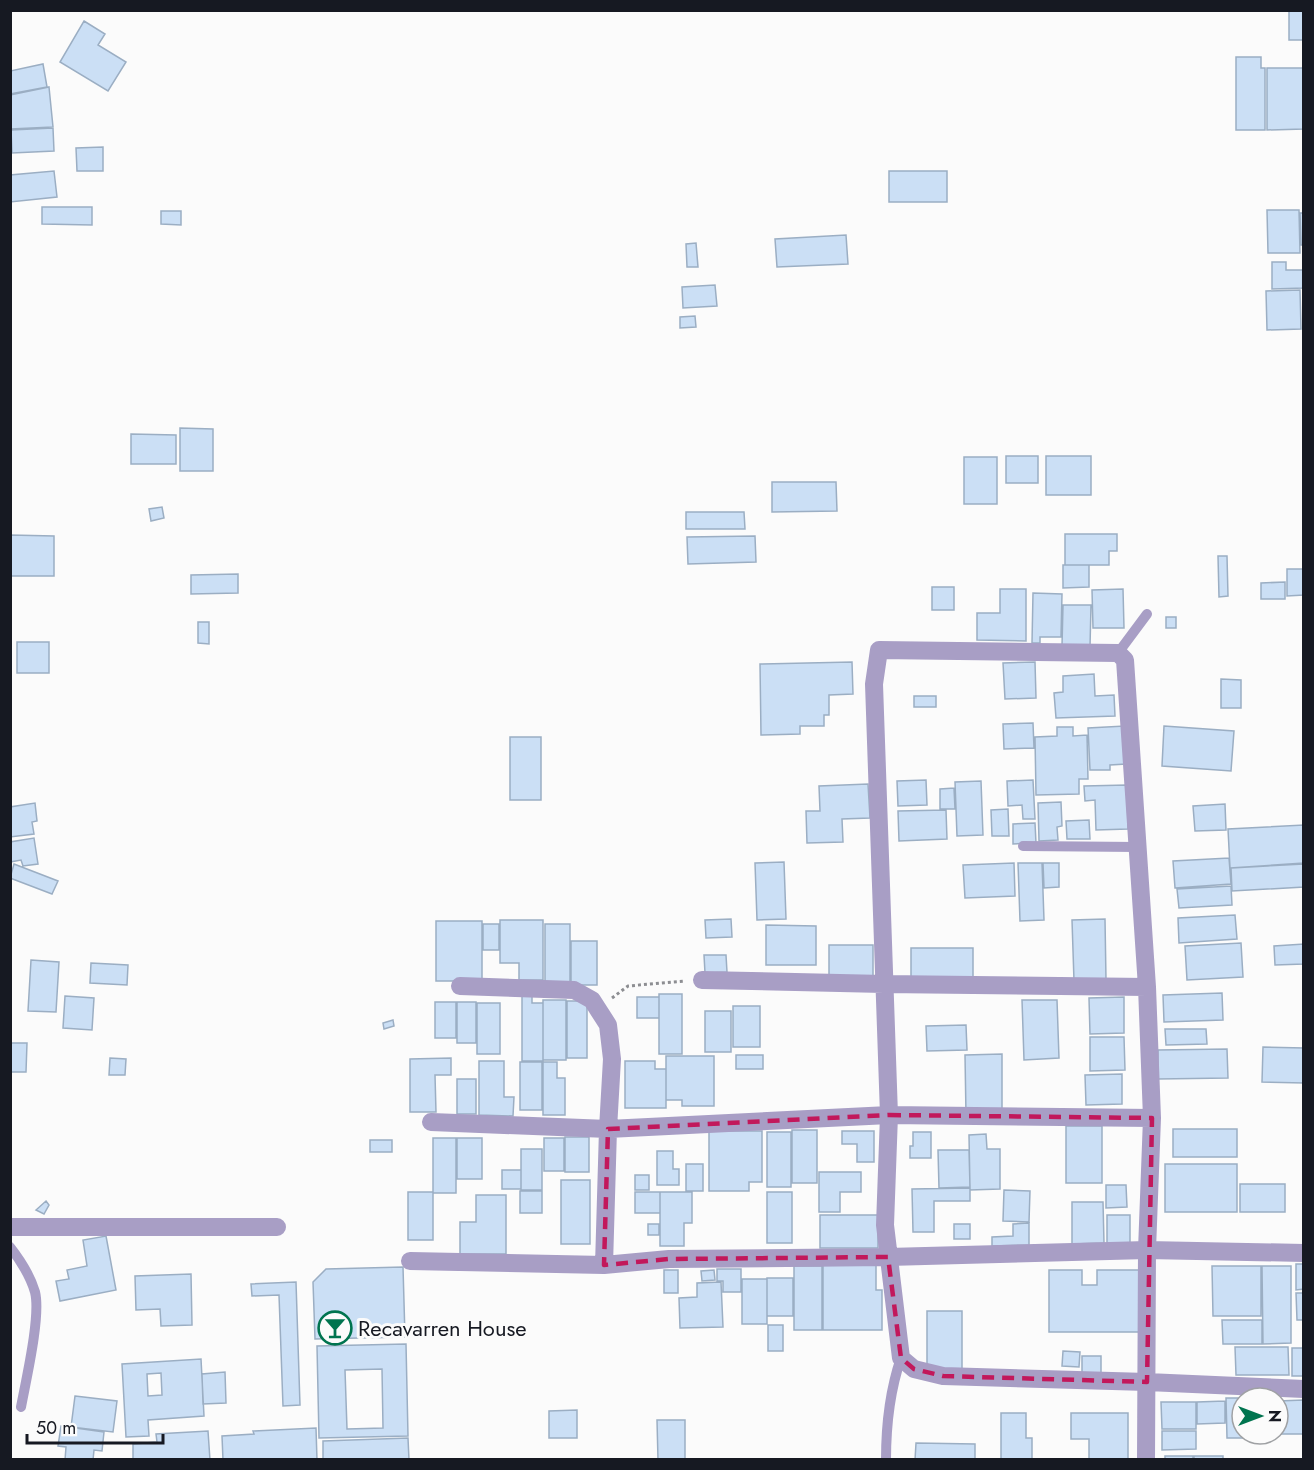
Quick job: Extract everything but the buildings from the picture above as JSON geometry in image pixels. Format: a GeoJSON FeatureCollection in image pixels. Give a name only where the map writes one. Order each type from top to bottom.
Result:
{"type":"FeatureCollection","features":[{"type":"Feature","properties":{"kind":"street"},"geometry":{"type":"LineString","coordinates":[[1146,1460],[1147,1382],[1147,1250],[1152,1118],[1147,987],[1125,660],[1118,653],[879,650],[874,684],[889,1115],[885,1225],[901,1358],[914,1369],[943,1376],[1147,1382],[1304,1389]]}},
{"type":"Feature","properties":{"kind":"street"},"geometry":{"type":"LineString","coordinates":[[702,980],[1147,987]]}},
{"type":"Feature","properties":{"kind":"street"},"geometry":{"type":"LineString","coordinates":[[460,986],[574,990],[592,1000],[608,1025],[612,1059],[604,1265]]}},
{"type":"Feature","properties":{"kind":"street"},"geometry":{"type":"LineString","coordinates":[[431,1122],[608,1129],[889,1115],[1152,1118]]}},
{"type":"Feature","properties":{"kind":"street"},"geometry":{"type":"LineString","coordinates":[[10,1227],[277,1227]]}},
{"type":"Feature","properties":{"kind":"street"},"geometry":{"type":"LineString","coordinates":[[410,1262],[604,1265],[669,1259],[888,1257],[1147,1250],[1304,1252]]}},
{"type":"Feature","properties":{"kind":"lane"},"geometry":{"type":"LineString","coordinates":[[1118,653],[1147,614]]}},
{"type":"Feature","properties":{"kind":"lane"},"geometry":{"type":"LineString","coordinates":[[1023,846],[1137,847]]}},
{"type":"Feature","properties":{"kind":"lane"},"geometry":{"type":"LineString","coordinates":[[10,1247],[24,1265],[35,1294],[35,1321],[21,1407]]}},
{"type":"Feature","properties":{"kind":"lane"},"geometry":{"type":"LineString","coordinates":[[886,1460],[886,1433],[896,1373],[901,1358]]}},
{"type":"Feature","properties":{"kind":"path"},"geometry":{"type":"LineString","coordinates":[[597,1009],[628,986],[702,980]]}},
{"type":"Feature","properties":{"kind":"highlighted area"},"geometry":{"type":"Polygon","coordinates":[[[889,1115],[1152,1118],[1147,1382],[943,1376],[914,1369],[901,1358],[888,1257],[669,1259],[604,1265],[608,1129],[889,1115]]]}},
{"type":"Feature","properties":{"kind":"place","name":"Recavarren House"},"geometry":{"type":"Point","coordinates":[335,1328]}}]}
